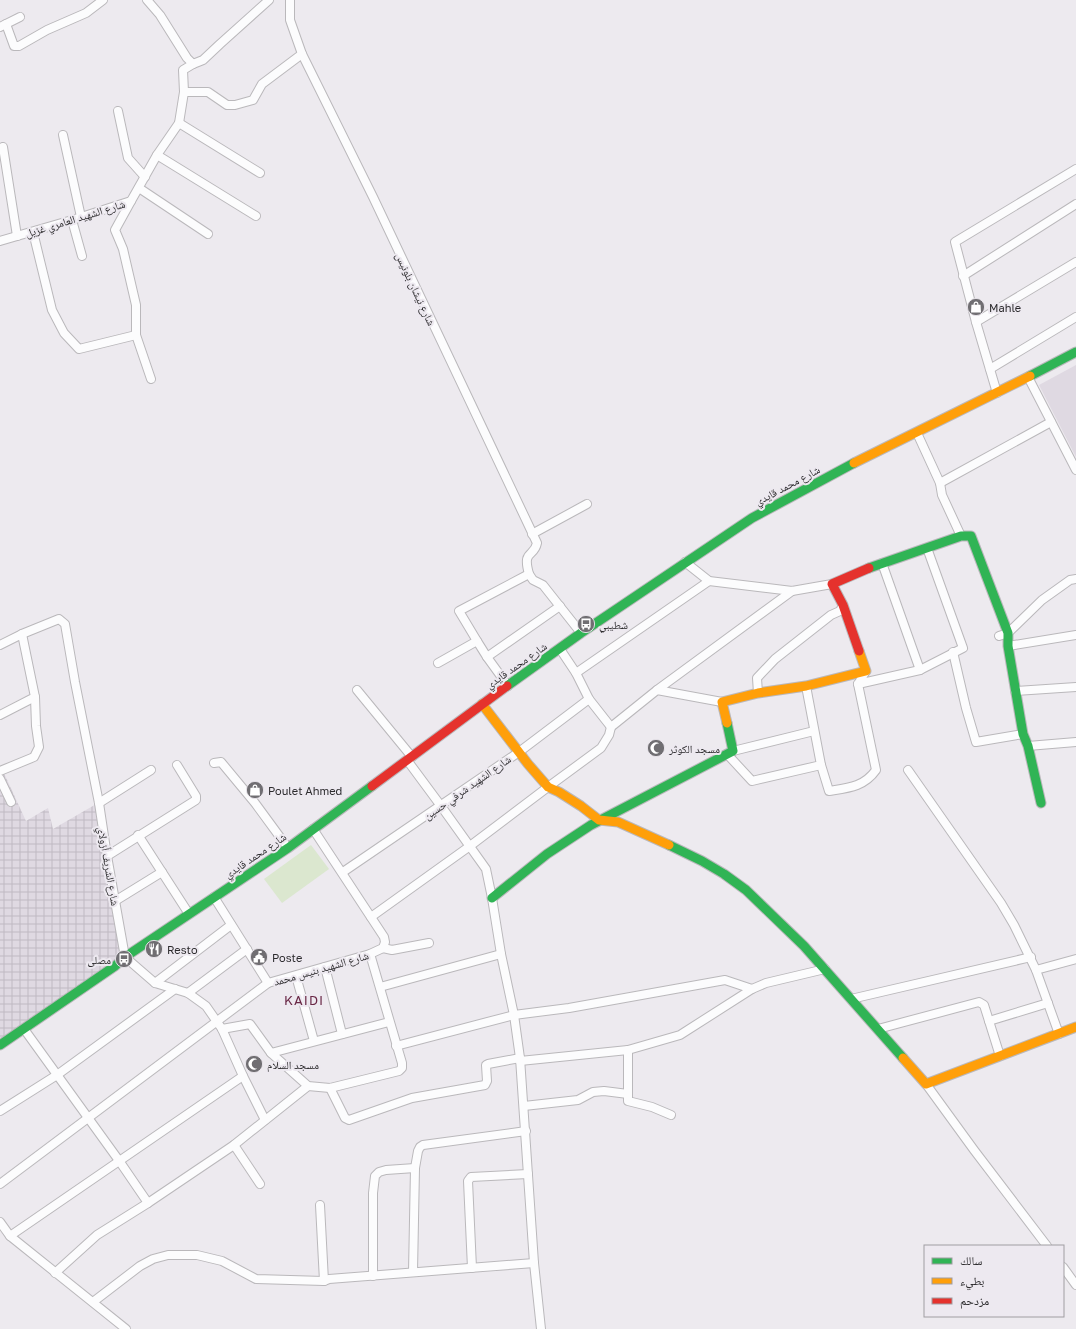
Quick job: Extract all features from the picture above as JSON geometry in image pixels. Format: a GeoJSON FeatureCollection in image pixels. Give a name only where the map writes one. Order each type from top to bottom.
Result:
{"type":"FeatureCollection","features":[{"type":"Feature","properties":{"kind":"street"},"geometry":{"type":"LineString","coordinates":[[20,17],[3,26],[14,46],[19,46],[47,30],[86,13],[103,0]]}},
{"type":"Feature","properties":{"kind":"street"},"geometry":{"type":"LineString","coordinates":[[147,0],[160,14],[187,58],[193,64],[203,60],[269,0]]}},
{"type":"Feature","properties":{"kind":"street","name":"شارع نيشان بلونيس"},"geometry":{"type":"LineString","coordinates":[[290,0],[290,20],[302,54],[406,265],[418,294],[537,543],[536,547],[528,555],[526,563],[529,574]]}},
{"type":"Feature","properties":{"kind":"street"},"geometry":{"type":"LineString","coordinates":[[184,92],[208,92],[227,105],[234,106],[253,100],[262,84],[302,54]]}},
{"type":"Feature","properties":{"kind":"street","name":"شارع الشهيد العامري غزيل"},"geometry":{"type":"LineString","coordinates":[[0,241],[131,202],[157,155],[179,123],[184,92],[183,70],[193,64]]}},
{"type":"Feature","properties":{"kind":"street"},"geometry":{"type":"LineString","coordinates":[[118,111],[128,158],[145,177]]}},
{"type":"Feature","properties":{"kind":"street"},"geometry":{"type":"LineString","coordinates":[[179,123],[260,173]]}},
{"type":"Feature","properties":{"kind":"street"},"geometry":{"type":"LineString","coordinates":[[63,135],[81,217]]}},
{"type":"Feature","properties":{"kind":"street"},"geometry":{"type":"LineString","coordinates":[[3,147],[17,236]]}},
{"type":"Feature","properties":{"kind":"street"},"geometry":{"type":"LineString","coordinates":[[157,155],[256,216]]}},
{"type":"Feature","properties":{"kind":"street"},"geometry":{"type":"LineString","coordinates":[[997,393],[963,276],[955,242],[1076,169]]}},
{"type":"Feature","properties":{"kind":"street"},"geometry":{"type":"LineString","coordinates":[[139,188],[208,234]]}},
{"type":"Feature","properties":{"kind":"street"},"geometry":{"type":"LineString","coordinates":[[131,202],[115,230],[123,249],[136,305],[136,335],[151,379]]}},
{"type":"Feature","properties":{"kind":"street"},"geometry":{"type":"LineString","coordinates":[[963,276],[1076,204]]}},
{"type":"Feature","properties":{"kind":"street"},"geometry":{"type":"LineString","coordinates":[[72,220],[82,256]]}},
{"type":"Feature","properties":{"kind":"street"},"geometry":{"type":"LineString","coordinates":[[33,232],[52,310],[64,333],[79,350],[136,335]]}},
{"type":"Feature","properties":{"kind":"street"},"geometry":{"type":"LineString","coordinates":[[976,322],[1076,262]]}},
{"type":"Feature","properties":{"kind":"street"},"geometry":{"type":"LineString","coordinates":[[990,369],[1076,317]]}},
{"type":"Feature","properties":{"kind":"street","name":"شارع محمد قايدي"},"geometry":{"type":"LineString","coordinates":[[0,1045],[115,966],[125,957],[288,848],[482,704],[581,633],[752,518],[854,463],[997,393],[1076,352]]}},
{"type":"Feature","properties":{"kind":"street"},"geometry":{"type":"LineString","coordinates":[[1028,377],[1076,470]]}},
{"type":"Feature","properties":{"kind":"street"},"geometry":{"type":"LineString","coordinates":[[940,483],[1051,422]]}},
{"type":"Feature","properties":{"kind":"street"},"geometry":{"type":"LineString","coordinates":[[917,433],[940,483],[942,494],[961,536]]}},
{"type":"Feature","properties":{"kind":"street"},"geometry":{"type":"LineString","coordinates":[[532,534],[587,504]]}},
{"type":"Feature","properties":{"kind":"street"},"geometry":{"type":"LineString","coordinates":[[685,562],[709,581],[792,590],[832,584],[882,563],[961,536],[970,536],[1008,646],[1023,734],[1028,746],[1041,803]]}},
{"type":"Feature","properties":{"kind":"street"},"geometry":{"type":"LineString","coordinates":[[858,684],[920,670],[963,648],[927,548]]}},
{"type":"Feature","properties":{"kind":"street"},"geometry":{"type":"LineString","coordinates":[[882,563],[920,670]]}},
{"type":"Feature","properties":{"kind":"street"},"geometry":{"type":"LineString","coordinates":[[508,686],[487,657],[459,611],[529,574],[533,580],[543,585],[581,633]]}},
{"type":"Feature","properties":{"kind":"street"},"geometry":{"type":"LineString","coordinates":[[1003,634],[1042,600],[1070,580],[1076,579]]}},
{"type":"Feature","properties":{"kind":"street"},"geometry":{"type":"LineString","coordinates":[[576,673],[709,581]]}},
{"type":"Feature","properties":{"kind":"street"},"geometry":{"type":"LineString","coordinates":[[832,584],[843,605],[866,671]]}},
{"type":"Feature","properties":{"kind":"street"},"geometry":{"type":"LineString","coordinates":[[372,917],[601,748],[609,735],[611,727],[657,690],[792,590]]}},
{"type":"Feature","properties":{"kind":"street"},"geometry":{"type":"LineString","coordinates":[[758,693],[757,678],[775,659],[831,615],[840,611],[843,605]]}},
{"type":"Feature","properties":{"kind":"street"},"geometry":{"type":"LineString","coordinates":[[487,657],[560,606]]}},
{"type":"Feature","properties":{"kind":"street","name":"شارع الشريف أزولاي"},"geometry":{"type":"LineString","coordinates":[[0,645],[59,619],[65,624],[99,803],[125,957]]}},
{"type":"Feature","properties":{"kind":"street"},"geometry":{"type":"LineString","coordinates":[[0,771],[34,757],[39,747],[36,726],[35,697],[22,634]]}},
{"type":"Feature","properties":{"kind":"street"},"geometry":{"type":"LineString","coordinates":[[1008,646],[1076,635]]}},
{"type":"Feature","properties":{"kind":"street"},"geometry":{"type":"LineString","coordinates":[[438,663],[477,641]]}},
{"type":"Feature","properties":{"kind":"street"},"geometry":{"type":"LineString","coordinates":[[560,649],[576,673],[589,699],[611,727]]}},
{"type":"Feature","properties":{"kind":"street"},"geometry":{"type":"LineString","coordinates":[[953,652],[966,708],[976,742],[1023,734]]}},
{"type":"Feature","properties":{"kind":"street"},"geometry":{"type":"LineString","coordinates":[[657,690],[722,702],[758,693],[806,686],[866,671]]}},
{"type":"Feature","properties":{"kind":"street"},"geometry":{"type":"LineString","coordinates":[[806,686],[821,765],[829,791],[852,788],[870,778],[876,770],[858,684],[866,671]]}},
{"type":"Feature","properties":{"kind":"street"},"geometry":{"type":"LineString","coordinates":[[1015,691],[1076,687]]}},
{"type":"Feature","properties":{"kind":"street"},"geometry":{"type":"LineString","coordinates":[[357,690],[409,758],[486,869],[501,954],[514,1015],[520,1060],[534,1263],[541,1329]]}},
{"type":"Feature","properties":{"kind":"street"},"geometry":{"type":"LineString","coordinates":[[0,715],[35,697]]}},
{"type":"Feature","properties":{"kind":"street","name":"شارع الشهيد شرفي حسين"},"geometry":{"type":"LineString","coordinates":[[343,872],[519,752],[589,699]]}},
{"type":"Feature","properties":{"kind":"street"},"geometry":{"type":"LineString","coordinates":[[722,702],[730,752],[752,781],[821,765]]}},
{"type":"Feature","properties":{"kind":"street"},"geometry":{"type":"LineString","coordinates":[[482,704],[548,787],[581,806],[599,820],[618,822],[639,831],[702,861],[724,874],[746,890],[825,968],[926,1084],[1046,1245]]}},
{"type":"Feature","properties":{"kind":"street"},"geometry":{"type":"LineString","coordinates":[[492,898],[547,854],[599,820],[730,752],[814,731]]}},
{"type":"Feature","properties":{"kind":"street"},"geometry":{"type":"LineString","coordinates":[[1028,746],[1076,742]]}},
{"type":"Feature","properties":{"kind":"street"},"geometry":{"type":"LineString","coordinates":[[214,763],[221,762],[255,803],[288,848]]}},
{"type":"Feature","properties":{"kind":"street"},"geometry":{"type":"LineString","coordinates":[[107,856],[138,835],[196,800],[196,796],[177,765]]}},
{"type":"Feature","properties":{"kind":"street"},"geometry":{"type":"LineString","coordinates":[[99,803],[151,770]]}},
{"type":"Feature","properties":{"kind":"street"},"geometry":{"type":"LineString","coordinates":[[908,770],[1014,925],[1031,957],[1059,1034]]}},
{"type":"Feature","properties":{"kind":"street"},"geometry":{"type":"LineString","coordinates":[[0,779],[11,802]]}},
{"type":"Feature","properties":{"kind":"street","name":"شارع الشهيد بنيس محمد"},"geometry":{"type":"LineString","coordinates":[[214,897],[268,983],[370,954],[383,948],[385,942],[384,937],[343,872],[313,829]]}},
{"type":"Feature","properties":{"kind":"street"},"geometry":{"type":"LineString","coordinates":[[138,835],[189,914]]}},
{"type":"Feature","properties":{"kind":"street"},"geometry":{"type":"LineString","coordinates":[[115,901],[162,872]]}},
{"type":"Feature","properties":{"kind":"street"},"geometry":{"type":"LineString","coordinates":[[155,983],[231,925]]}},
{"type":"Feature","properties":{"kind":"street"},"geometry":{"type":"LineString","coordinates":[[383,948],[392,950],[429,943]]}},
{"type":"Feature","properties":{"kind":"street"},"geometry":{"type":"LineString","coordinates":[[188,993],[247,949]]}},
{"type":"Feature","properties":{"kind":"street"},"geometry":{"type":"LineString","coordinates":[[220,1025],[250,1024],[271,1053],[308,1086],[330,1088],[399,1071],[402,1068],[402,1064],[370,954]]}},
{"type":"Feature","properties":{"kind":"street"},"geometry":{"type":"LineString","coordinates":[[380,987],[501,954]]}},
{"type":"Feature","properties":{"kind":"street"},"geometry":{"type":"LineString","coordinates":[[125,957],[155,983],[188,993],[206,1006],[220,1025],[265,1120]]}},
{"type":"Feature","properties":{"kind":"street"},"geometry":{"type":"LineString","coordinates":[[851,999],[1031,957]]}},
{"type":"Feature","properties":{"kind":"street"},"geometry":{"type":"LineString","coordinates":[[1036,970],[1076,959]]}},
{"type":"Feature","properties":{"kind":"street"},"geometry":{"type":"LineString","coordinates":[[325,967],[342,1034]]}},
{"type":"Feature","properties":{"kind":"street"},"geometry":{"type":"LineString","coordinates":[[330,1088],[345,1118],[348,1120],[412,1098],[485,1085],[487,1081],[486,1065],[488,1064],[628,1050],[680,1035],[752,989],[766,983],[825,968]]}},
{"type":"Feature","properties":{"kind":"street"},"geometry":{"type":"LineString","coordinates":[[296,976],[314,1041]]}},
{"type":"Feature","properties":{"kind":"street"},"geometry":{"type":"LineString","coordinates":[[396,1046],[514,1015],[569,1008],[725,980],[752,989]]}},
{"type":"Feature","properties":{"kind":"street"},"geometry":{"type":"LineString","coordinates":[[0,1184],[88,1117],[220,1025],[268,983]]}},
{"type":"Feature","properties":{"kind":"street"},"geometry":{"type":"LineString","coordinates":[[0,1111],[57,1075],[175,989]]}},
{"type":"Feature","properties":{"kind":"street"},"geometry":{"type":"LineString","coordinates":[[878,1029],[979,1002],[984,1005],[1000,1056]]}},
{"type":"Feature","properties":{"kind":"street"},"geometry":{"type":"LineString","coordinates":[[989,1021],[1048,1003]]}},
{"type":"Feature","properties":{"kind":"street"},"geometry":{"type":"LineString","coordinates":[[271,1053],[389,1022]]}},
{"type":"Feature","properties":{"kind":"street"},"geometry":{"type":"LineString","coordinates":[[926,1084],[1076,1027]]}},
{"type":"Feature","properties":{"kind":"street"},"geometry":{"type":"LineString","coordinates":[[24,1029],[148,1203]]}},
{"type":"Feature","properties":{"kind":"street"},"geometry":{"type":"LineString","coordinates":[[628,1050],[628,1101],[671,1115]]}},
{"type":"Feature","properties":{"kind":"street"},"geometry":{"type":"LineString","coordinates":[[10,1236],[120,1162],[243,1076]]}},
{"type":"Feature","properties":{"kind":"street"},"geometry":{"type":"LineString","coordinates":[[55,1273],[97,1235],[148,1203],[234,1145],[308,1086]]}},
{"type":"Feature","properties":{"kind":"street"},"geometry":{"type":"LineString","coordinates":[[524,1106],[578,1100],[593,1092],[604,1091],[628,1094]]}},
{"type":"Feature","properties":{"kind":"street"},"geometry":{"type":"LineString","coordinates":[[413,1272],[415,1168],[420,1147],[422,1145],[526,1131]]}},
{"type":"Feature","properties":{"kind":"street"},"geometry":{"type":"LineString","coordinates":[[234,1145],[260,1184]]}},
{"type":"Feature","properties":{"kind":"street"},"geometry":{"type":"LineString","coordinates":[[374,1276],[375,1176],[379,1172],[386,1170],[415,1168]]}},
{"type":"Feature","properties":{"kind":"street"},"geometry":{"type":"LineString","coordinates":[[472,1268],[469,1178],[528,1174]]}},
{"type":"Feature","properties":{"kind":"street"},"geometry":{"type":"LineString","coordinates":[[320,1205],[324,1281]]}},
{"type":"Feature","properties":{"kind":"street"},"geometry":{"type":"LineString","coordinates":[[0,1222],[10,1236],[126,1329]]}},
{"type":"Feature","properties":{"kind":"street"},"geometry":{"type":"LineString","coordinates":[[93,1302],[140,1266],[153,1259],[168,1256],[197,1255],[222,1261],[256,1278],[324,1281],[329,1279],[534,1263]]}},
{"type":"Feature","properties":{"kind":"street"},"geometry":{"type":"LineString","coordinates":[[1064,1268],[1076,1285]]}},
{"type":"Feature","properties":{"kind":"shaded area"},"geometry":{"type":"Polygon","coordinates":[[[1076,365],[1076,457],[1039,385],[1076,365]]]}},
{"type":"Feature","properties":{"kind":"shaded area"},"geometry":{"type":"Polygon","coordinates":[[[3,771],[26,821],[48,808],[53,829],[98,803],[124,958],[0,1039],[0,773],[3,771]]]}},
{"type":"Feature","properties":{"kind":"green space"},"geometry":{"type":"Polygon","coordinates":[[[311,845],[329,869],[282,903],[264,879],[311,845]]]}},
{"type":"Feature","properties":{"kind":"traffic: fast"},"geometry":{"type":"LineString","coordinates":[[1030,376],[1076,352]]}},
{"type":"Feature","properties":{"kind":"traffic: fast"},"geometry":{"type":"LineString","coordinates":[[507,686],[581,633],[752,518],[854,463]]}},
{"type":"Feature","properties":{"kind":"traffic: fast"},"geometry":{"type":"LineString","coordinates":[[869,568],[961,536],[971,536],[1008,633],[1008,646],[1023,734],[1028,746],[1041,803]]}},
{"type":"Feature","properties":{"kind":"traffic: fast"},"geometry":{"type":"LineString","coordinates":[[492,898],[547,854],[591,825],[733,751],[727,723]]}},
{"type":"Feature","properties":{"kind":"traffic: fast"},"geometry":{"type":"LineString","coordinates":[[0,1045],[115,966],[125,957],[288,848],[372,786]]}},
{"type":"Feature","properties":{"kind":"traffic: fast"},"geometry":{"type":"LineString","coordinates":[[669,845],[702,861],[724,874],[746,890],[804,946],[903,1058]]}},
{"type":"Feature","properties":{"kind":"traffic: slow"},"geometry":{"type":"LineString","coordinates":[[854,463],[1030,376]]}},
{"type":"Feature","properties":{"kind":"traffic: slow"},"geometry":{"type":"LineString","coordinates":[[727,723],[722,702],[758,693],[806,686],[866,671],[859,651]]}},
{"type":"Feature","properties":{"kind":"traffic: slow"},"geometry":{"type":"LineString","coordinates":[[482,704],[528,764],[548,787],[581,806],[599,820],[618,822],[669,845]]}},
{"type":"Feature","properties":{"kind":"traffic: slow"},"geometry":{"type":"LineString","coordinates":[[903,1058],[926,1084],[1076,1027]]}},
{"type":"Feature","properties":{"kind":"traffic: jam"},"geometry":{"type":"LineString","coordinates":[[859,651],[843,605],[832,584],[869,568]]}},
{"type":"Feature","properties":{"kind":"traffic: jam"},"geometry":{"type":"LineString","coordinates":[[372,786],[507,686]]}},
{"type":"Feature","properties":{"kind":"place","name":"Mahle"},"geometry":{"type":"Point","coordinates":[976,307]}},
{"type":"Feature","properties":{"kind":"place","name":"شطيبي"},"geometry":{"type":"Point","coordinates":[586,624]}},
{"type":"Feature","properties":{"kind":"place","name":"مسجد الكوثر"},"geometry":{"type":"Point","coordinates":[656,748]}},
{"type":"Feature","properties":{"kind":"place","name":"Poulet Ahmed"},"geometry":{"type":"Point","coordinates":[255,790]}},
{"type":"Feature","properties":{"kind":"place","name":"Resto"},"geometry":{"type":"Point","coordinates":[154,949]}},
{"type":"Feature","properties":{"kind":"place","name":"Poste"},"geometry":{"type":"Point","coordinates":[259,957]}},
{"type":"Feature","properties":{"kind":"place","name":"مصلى"},"geometry":{"type":"Point","coordinates":[124,959]}},
{"type":"Feature","properties":{"kind":"place","name":"مسجد السلام"},"geometry":{"type":"Point","coordinates":[254,1064]}},
{"type":"Feature","properties":{"kind":"district","name":"KAIDI"},"geometry":{"type":"Point","coordinates":[304,1000]}}]}
